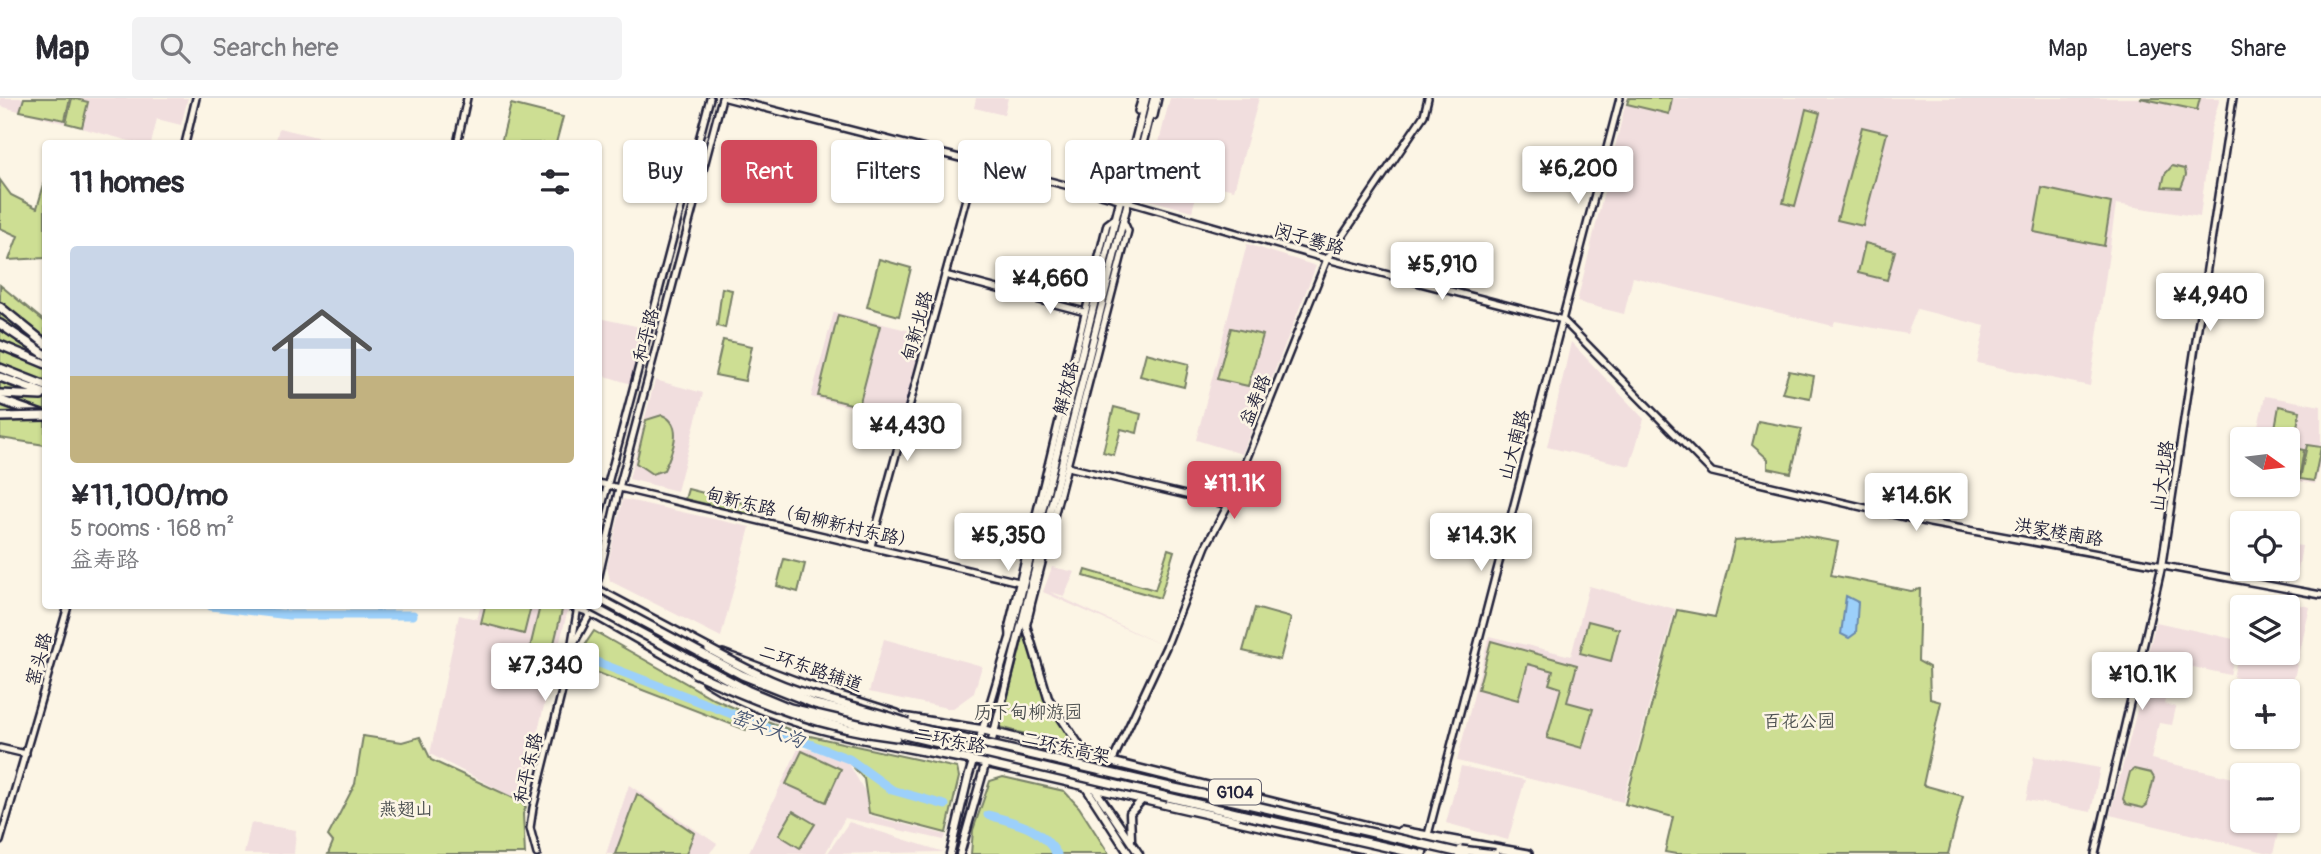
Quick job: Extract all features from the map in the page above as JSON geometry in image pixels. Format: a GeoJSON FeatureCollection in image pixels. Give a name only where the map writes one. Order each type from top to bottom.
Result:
{"type":"FeatureCollection","features":[{"type":"Feature","properties":{"kind":"highway"},"geometry":{"type":"LineString","coordinates":[[0,307],[42,341]]}},
{"type":"Feature","properties":{"kind":"highway"},"geometry":{"type":"LineString","coordinates":[[0,324],[42,352]]}},
{"type":"Feature","properties":{"kind":"highway"},"geometry":{"type":"LineString","coordinates":[[0,345],[42,362]]}},
{"type":"Feature","properties":{"kind":"highway"},"geometry":{"type":"LineString","coordinates":[[0,368],[42,384]]}},
{"type":"Feature","properties":{"kind":"highway"},"geometry":{"type":"LineString","coordinates":[[0,377],[42,394]]}},
{"type":"Feature","properties":{"kind":"highway"},"geometry":{"type":"LineString","coordinates":[[0,394],[42,396]]}},
{"type":"Feature","properties":{"kind":"highway"},"geometry":{"type":"LineString","coordinates":[[0,400],[42,415]]}},
{"type":"Feature","properties":{"kind":"highway"},"geometry":{"type":"LineString","coordinates":[[0,417],[42,416]]}},
{"type":"Feature","properties":{"kind":"highway"},"geometry":{"type":"LineString","coordinates":[[602,592],[748,669],[808,694],[870,709],[937,738]]}},
{"type":"Feature","properties":{"kind":"highway","name":"二环东高架"},"geometry":{"type":"LineString","coordinates":[[602,600],[742,675],[815,704],[937,738],[1420,854]]}},
{"type":"Feature","properties":{"kind":"highway"},"geometry":{"type":"LineString","coordinates":[[593,609],[694,673],[806,719],[866,734],[937,738]]}},
{"type":"Feature","properties":{"kind":"highway","name":"二环东高架"},"geometry":{"type":"LineString","coordinates":[[593,609],[749,691],[790,708],[1475,852]]}},
{"type":"Feature","properties":{"kind":"highway","name":"二环东路辅道"},"geometry":{"type":"LineString","coordinates":[[709,649],[806,685],[904,716]]}},
{"type":"Feature","properties":{"kind":"highway","name":"二环东路"},"geometry":{"type":"LineString","coordinates":[[694,673],[731,697],[819,730],[985,763],[1387,854]]}},
{"type":"Feature","properties":{"kind":"highway","name":"二环东路"},"geometry":{"type":"LineString","coordinates":[[904,716],[984,730],[1428,840],[1466,841],[1528,854]]}},
{"type":"Feature","properties":{"kind":"highway"},"geometry":{"type":"LineString","coordinates":[[1428,840],[1496,854]]}},
{"type":"Feature","properties":{"kind":"highway","name":"二环东路"},"geometry":{"type":"LineString","coordinates":[[1466,841],[1475,852],[1488,845]]}},
{"type":"Feature","properties":{"kind":"main road","name":"解放路"},"geometry":{"type":"LineString","coordinates":[[1140,140],[1145,116],[1144,98]]}},
{"type":"Feature","properties":{"kind":"main road","name":"解放路"},"geometry":{"type":"LineString","coordinates":[[1138,140],[1145,116],[1156,98]]}},
{"type":"Feature","properties":{"kind":"main road","name":"解放路"},"geometry":{"type":"LineString","coordinates":[[960,854],[994,733],[1010,638],[1119,203]]}},
{"type":"Feature","properties":{"kind":"main road","name":"解放路"},"geometry":{"type":"LineString","coordinates":[[950,854],[974,761],[1026,614],[1128,203]]}},
{"type":"Feature","properties":{"kind":"main road"},"geometry":{"type":"LineString","coordinates":[[1081,387],[1084,404]]}},
{"type":"Feature","properties":{"kind":"main road"},"geometry":{"type":"LineString","coordinates":[[1055,435],[1057,453]]}},
{"type":"Feature","properties":{"kind":"main road"},"geometry":{"type":"LineString","coordinates":[[1026,614],[1032,651],[1048,698],[1087,757],[1094,789],[1139,854]]}},
{"type":"Feature","properties":{"kind":"main road"},"geometry":{"type":"LineString","coordinates":[[1087,757],[1085,786],[1129,854]]}},
{"type":"Feature","properties":{"kind":"main road"},"geometry":{"type":"LineString","coordinates":[[1135,847],[1129,830],[1129,813],[1142,800]]}},
{"type":"Feature","properties":{"kind":"street"},"geometry":{"type":"LineString","coordinates":[[186,140],[196,98]]}},
{"type":"Feature","properties":{"kind":"street"},"geometry":{"type":"LineString","coordinates":[[458,140],[467,98]]}},
{"type":"Feature","properties":{"kind":"street","name":"闵子骞路"},"geometry":{"type":"LineString","coordinates":[[712,98],[724,98],[958,158]]}},
{"type":"Feature","properties":{"kind":"street","name":"和平路"},"geometry":{"type":"LineString","coordinates":[[604,485],[712,98]]}},
{"type":"Feature","properties":{"kind":"street","name":"和平路"},"geometry":{"type":"LineString","coordinates":[[602,563],[724,98]]}},
{"type":"Feature","properties":{"kind":"street","name":"益寿路"},"geometry":{"type":"LineString","coordinates":[[1112,762],[1166,648],[1206,546],[1228,505],[1327,259],[1424,115],[1428,98]]}},
{"type":"Feature","properties":{"kind":"street","name":"山大南路"},"geometry":{"type":"LineString","coordinates":[[1420,854],[1428,840],[1489,592],[1620,98]]}},
{"type":"Feature","properties":{"kind":"street","name":"山大北路"},"geometry":{"type":"LineString","coordinates":[[2094,854],[2161,565],[2231,98]]}},
{"type":"Feature","properties":{"kind":"street","name":"甸新北路"},"geometry":{"type":"LineString","coordinates":[[871,546],[964,203]]}},
{"type":"Feature","properties":{"kind":"street","name":"闵子骞路"},"geometry":{"type":"LineString","coordinates":[[1131,203],[1327,259],[1563,320]]}},
{"type":"Feature","properties":{"kind":"street"},"geometry":{"type":"LineString","coordinates":[[1010,638],[1009,625],[1019,582],[1107,224],[1115,218]]}},
{"type":"Feature","properties":{"kind":"street"},"geometry":{"type":"LineString","coordinates":[[1026,614],[1068,467],[1128,231],[1123,220]]}},
{"type":"Feature","properties":{"kind":"street"},"geometry":{"type":"LineString","coordinates":[[945,275],[1085,312]]}},
{"type":"Feature","properties":{"kind":"street","name":"洪家楼南路"},"geometry":{"type":"LineString","coordinates":[[1563,320],[1712,472],[1930,523],[2321,595]]}},
{"type":"Feature","properties":{"kind":"street"},"geometry":{"type":"LineString","coordinates":[[1068,467],[1228,505]]}},
{"type":"Feature","properties":{"kind":"street","name":"甸新东路（甸柳新村东路）"},"geometry":{"type":"LineString","coordinates":[[604,485],[1019,582]]}},
{"type":"Feature","properties":{"kind":"street","name":"窑头路"},"geometry":{"type":"LineString","coordinates":[[0,841],[67,609]]}},
{"type":"Feature","properties":{"kind":"street","name":"和平东路"},"geometry":{"type":"LineString","coordinates":[[537,854],[530,828],[533,808],[572,646],[576,609]]}},
{"type":"Feature","properties":{"kind":"street","name":"和平东路"},"geometry":{"type":"LineString","coordinates":[[572,646],[590,609]]}},
{"type":"Feature","properties":{"kind":"street"},"geometry":{"type":"LineString","coordinates":[[0,748],[26,754]]}},
{"type":"Feature","properties":{"kind":"shaded area"},"geometry":{"type":"Polygon","coordinates":[[[0,98],[188,98],[181,125],[157,119],[152,140],[126,140],[0,106],[0,98]]]}},
{"type":"Feature","properties":{"kind":"shaded area"},"geometry":{"type":"Polygon","coordinates":[[[976,98],[1008,98],[1004,115],[974,108],[976,98]]]}},
{"type":"Feature","properties":{"kind":"shaded area"},"geometry":{"type":"Polygon","coordinates":[[[1170,98],[1259,98],[1234,190],[1225,188],[1225,140],[1160,140],[1170,98]]]}},
{"type":"Feature","properties":{"kind":"shaded area"},"geometry":{"type":"Polygon","coordinates":[[[1627,98],[2220,98],[2211,128],[2200,217],[2116,204],[2090,386],[1977,363],[1985,326],[1917,309],[1907,334],[1835,321],[1833,326],[1633,277],[1624,314],[1577,302],[1627,98]]]}},
{"type":"Feature","properties":{"kind":"shaded area"},"geometry":{"type":"Polygon","coordinates":[[[279,128],[329,140],[276,140],[279,128]]]}},
{"type":"Feature","properties":{"kind":"shaded area"},"geometry":{"type":"Polygon","coordinates":[[[1161,203],[1194,203],[1192,211],[1161,203]]]}},
{"type":"Feature","properties":{"kind":"shaded area"},"geometry":{"type":"Polygon","coordinates":[[[1247,244],[1316,266],[1242,454],[1196,440],[1247,244]]]}},
{"type":"Feature","properties":{"kind":"shaded area"},"geometry":{"type":"Polygon","coordinates":[[[834,312],[915,332],[908,352],[920,356],[901,420],[811,397],[834,312]]]}},
{"type":"Feature","properties":{"kind":"shaded area"},"geometry":{"type":"Polygon","coordinates":[[[602,319],[645,328],[631,384],[602,375],[602,319]]]}},
{"type":"Feature","properties":{"kind":"shaded area"},"geometry":{"type":"Polygon","coordinates":[[[1571,342],[1644,419],[1630,466],[1547,447],[1571,342]]]}},
{"type":"Feature","properties":{"kind":"shaded area"},"geometry":{"type":"Polygon","coordinates":[[[655,380],[703,393],[677,491],[629,479],[655,380]]]}},
{"type":"Feature","properties":{"kind":"shaded area"},"geometry":{"type":"Polygon","coordinates":[[[2265,396],[2321,406],[2321,458],[2315,484],[2300,481],[2300,427],[2258,427],[2265,396]]]}},
{"type":"Feature","properties":{"kind":"shaded area"},"geometry":{"type":"Polygon","coordinates":[[[623,499],[750,527],[721,637],[610,581],[607,567],[623,499]]]}},
{"type":"Feature","properties":{"kind":"shaded area"},"geometry":{"type":"Polygon","coordinates":[[[1052,567],[1075,572],[1064,596],[1050,592],[1162,645],[1043,592],[1052,567]]]}},
{"type":"Feature","properties":{"kind":"shaded area"},"geometry":{"type":"Polygon","coordinates":[[[1589,586],[1675,609],[1623,802],[1457,761],[1489,636],[1571,656],[1589,586]]]}},
{"type":"Feature","properties":{"kind":"shaded area"},"geometry":{"type":"Polygon","coordinates":[[[2300,605],[2310,607],[2300,651],[2300,605]]]}},
{"type":"Feature","properties":{"kind":"shaded area"},"geometry":{"type":"Polygon","coordinates":[[[480,609],[568,609],[530,763],[535,764],[526,804],[430,754],[459,615],[477,619],[480,609]]]}},
{"type":"Feature","properties":{"kind":"shaded area"},"geometry":{"type":"Polygon","coordinates":[[[2156,622],[2230,638],[2230,665],[2232,665],[2230,675],[2147,657],[2156,622]]]}},
{"type":"Feature","properties":{"kind":"shaded area"},"geometry":{"type":"Polygon","coordinates":[[[884,639],[982,666],[974,693],[952,709],[869,692],[884,639]]]}},
{"type":"Feature","properties":{"kind":"shaded area"},"geometry":{"type":"Polygon","coordinates":[[[2236,665],[2297,665],[2294,679],[2233,677],[2236,665]]]}},
{"type":"Feature","properties":{"kind":"shaded area"},"geometry":{"type":"Polygon","coordinates":[[[2148,668],[2172,674],[2164,704],[2176,707],[2172,725],[2159,723],[2151,759],[2230,777],[2230,833],[2278,833],[2273,854],[2110,815],[2148,668]]]}},
{"type":"Feature","properties":{"kind":"shaded area"},"geometry":{"type":"Polygon","coordinates":[[[798,749],[809,749],[848,762],[865,792],[868,815],[946,835],[944,840],[845,818],[825,854],[748,854],[798,749]]]}},
{"type":"Feature","properties":{"kind":"shaded area"},"geometry":{"type":"Polygon","coordinates":[[[2034,756],[2100,768],[2091,812],[2026,800],[2034,756]]]}},
{"type":"Feature","properties":{"kind":"shaded area"},"geometry":{"type":"Polygon","coordinates":[[[1461,766],[1525,780],[1508,840],[1446,823],[1461,766]]]}},
{"type":"Feature","properties":{"kind":"shaded area"},"geometry":{"type":"Polygon","coordinates":[[[629,785],[717,844],[709,854],[606,854],[629,785]]]}},
{"type":"Feature","properties":{"kind":"shaded area"},"geometry":{"type":"Polygon","coordinates":[[[849,822],[944,852],[827,854],[849,822]]]}},
{"type":"Feature","properties":{"kind":"shaded area"},"geometry":{"type":"Polygon","coordinates":[[[251,823],[296,830],[294,854],[244,854],[251,823]]]}},
{"type":"Feature","properties":{"kind":"green space"},"geometry":{"type":"Polygon","coordinates":[[[24,98],[70,98],[65,120],[20,111],[24,98]]]}},
{"type":"Feature","properties":{"kind":"green space"},"geometry":{"type":"Polygon","coordinates":[[[72,98],[88,102],[82,127],[66,123],[72,98]]]}},
{"type":"Feature","properties":{"kind":"green space"},"geometry":{"type":"Polygon","coordinates":[[[1629,98],[1672,98],[1669,114],[1627,104],[1629,98]]]}},
{"type":"Feature","properties":{"kind":"green space"},"geometry":{"type":"Polygon","coordinates":[[[2140,98],[2200,98],[2197,110],[2140,98]]]}},
{"type":"Feature","properties":{"kind":"green space"},"geometry":{"type":"Polygon","coordinates":[[[511,104],[563,117],[557,140],[502,140],[511,104]]]}},
{"type":"Feature","properties":{"kind":"green space"},"geometry":{"type":"Polygon","coordinates":[[[1806,109],[1820,113],[1795,206],[1783,203],[1806,109]]]}},
{"type":"Feature","properties":{"kind":"green space"},"geometry":{"type":"Polygon","coordinates":[[[1862,127],[1887,133],[1863,226],[1837,220],[1862,127]]]}},
{"type":"Feature","properties":{"kind":"green space"},"geometry":{"type":"Polygon","coordinates":[[[2172,166],[2185,169],[2186,175],[2181,188],[2162,187],[2165,174],[2172,166]]]}},
{"type":"Feature","properties":{"kind":"green space"},"geometry":{"type":"Polygon","coordinates":[[[0,180],[11,195],[37,208],[42,191],[42,258],[9,260],[18,236],[0,228],[0,180]]]}},
{"type":"Feature","properties":{"kind":"green space"},"geometry":{"type":"Polygon","coordinates":[[[2042,188],[2111,203],[2104,246],[2034,232],[2042,188]]]}},
{"type":"Feature","properties":{"kind":"green space"},"geometry":{"type":"Polygon","coordinates":[[[1865,243],[1895,251],[1887,280],[1858,273],[1865,243]]]}},
{"type":"Feature","properties":{"kind":"green space"},"geometry":{"type":"Polygon","coordinates":[[[879,259],[911,268],[899,316],[867,307],[879,259]]]}},
{"type":"Feature","properties":{"kind":"green space"},"geometry":{"type":"Polygon","coordinates":[[[0,285],[42,320],[42,445],[0,438],[0,285]]]}},
{"type":"Feature","properties":{"kind":"green space"},"geometry":{"type":"Polygon","coordinates":[[[722,288],[732,290],[725,328],[717,326],[722,288]]]}},
{"type":"Feature","properties":{"kind":"green space"},"geometry":{"type":"Polygon","coordinates":[[[838,315],[880,326],[859,406],[818,396],[838,315]]]}},
{"type":"Feature","properties":{"kind":"green space"},"geometry":{"type":"Polygon","coordinates":[[[1231,328],[1263,335],[1248,386],[1217,379],[1231,328]]]}},
{"type":"Feature","properties":{"kind":"green space"},"geometry":{"type":"Polygon","coordinates":[[[723,340],[752,346],[745,381],[715,375],[723,340]]]}},
{"type":"Feature","properties":{"kind":"green space"},"geometry":{"type":"Polygon","coordinates":[[[1146,353],[1189,364],[1184,387],[1140,376],[1146,353]]]}},
{"type":"Feature","properties":{"kind":"green space"},"geometry":{"type":"Polygon","coordinates":[[[1789,371],[1814,376],[1810,398],[1782,393],[1789,371]]]}},
{"type":"Feature","properties":{"kind":"green space"},"geometry":{"type":"Polygon","coordinates":[[[2279,406],[2300,411],[2297,427],[2275,427],[2279,406]]]}},
{"type":"Feature","properties":{"kind":"green space"},"geometry":{"type":"Polygon","coordinates":[[[1114,407],[1141,414],[1137,433],[1121,429],[1114,455],[1103,452],[1114,407]]]}},
{"type":"Feature","properties":{"kind":"green space"},"geometry":{"type":"Polygon","coordinates":[[[662,415],[673,425],[675,440],[664,470],[652,474],[636,463],[646,420],[662,415]]]}},
{"type":"Feature","properties":{"kind":"green space"},"geometry":{"type":"Polygon","coordinates":[[[1758,421],[1802,429],[1791,473],[1768,468],[1768,459],[1752,445],[1758,421]]]}},
{"type":"Feature","properties":{"kind":"green space"},"geometry":{"type":"Polygon","coordinates":[[[2307,445],[2321,447],[2314,481],[2300,479],[2307,445]]]}},
{"type":"Feature","properties":{"kind":"green space"},"geometry":{"type":"Polygon","coordinates":[[[2300,449],[2304,450],[2300,473],[2300,449]]]}},
{"type":"Feature","properties":{"kind":"green space"},"geometry":{"type":"Polygon","coordinates":[[[688,489],[755,506],[753,515],[685,499],[688,489]]]}},
{"type":"Feature","properties":{"kind":"green space","name":"百花公园"},"geometry":{"type":"Polygon","coordinates":[[[1799,535],[1838,542],[1831,575],[1911,591],[1920,589],[1918,661],[1929,667],[1930,699],[1941,702],[1923,785],[1963,796],[1948,854],[1676,854],[1665,852],[1673,817],[1625,804],[1677,610],[1715,617],[1735,540],[1799,535]]]}},
{"type":"Feature","properties":{"kind":"green space"},"geometry":{"type":"Polygon","coordinates":[[[1168,549],[1174,551],[1160,598],[1084,576],[1086,570],[1155,590],[1168,549]]]}},
{"type":"Feature","properties":{"kind":"green space"},"geometry":{"type":"Polygon","coordinates":[[[784,559],[805,564],[798,592],[777,586],[784,559]]]}},
{"type":"Feature","properties":{"kind":"green space"},"geometry":{"type":"Polygon","coordinates":[[[1255,608],[1291,618],[1280,660],[1243,651],[1255,608]]]}},
{"type":"Feature","properties":{"kind":"green space"},"geometry":{"type":"Polygon","coordinates":[[[484,609],[530,609],[524,634],[481,623],[484,609]]]}},
{"type":"Feature","properties":{"kind":"green space"},"geometry":{"type":"Polygon","coordinates":[[[539,609],[562,610],[550,660],[529,652],[539,609]]]}},
{"type":"Feature","properties":{"kind":"green space"},"geometry":{"type":"Polygon","coordinates":[[[1588,621],[1619,629],[1611,661],[1580,653],[1588,621]]]}},
{"type":"Feature","properties":{"kind":"green space","name":"历下甸柳游园"},"geometry":{"type":"Polygon","coordinates":[[[1026,626],[1040,678],[1081,749],[1000,727],[1026,626]]]}},
{"type":"Feature","properties":{"kind":"green space"},"geometry":{"type":"Polygon","coordinates":[[[594,631],[714,699],[751,715],[746,730],[580,666],[586,643],[594,631]]]}},
{"type":"Feature","properties":{"kind":"green space"},"geometry":{"type":"Polygon","coordinates":[[[1491,641],[1577,665],[1567,702],[1593,709],[1582,748],[1547,738],[1561,688],[1549,684],[1553,671],[1528,664],[1518,700],[1478,689],[1491,641]]]}},
{"type":"Feature","properties":{"kind":"green space"},"geometry":{"type":"Polygon","coordinates":[[[762,719],[801,734],[957,768],[959,777],[946,833],[869,813],[864,779],[848,761],[850,757],[758,728],[762,719]]]}},
{"type":"Feature","properties":{"kind":"green space","name":"燕翅山"},"geometry":{"type":"Polygon","coordinates":[[[363,736],[402,742],[420,737],[431,760],[520,801],[526,807],[523,814],[525,854],[328,854],[333,842],[328,836],[355,784],[363,736]]]}},
{"type":"Feature","properties":{"kind":"green space"},"geometry":{"type":"Polygon","coordinates":[[[802,751],[841,769],[826,802],[786,784],[802,751]]]}},
{"type":"Feature","properties":{"kind":"green space"},"geometry":{"type":"Polygon","coordinates":[[[2134,769],[2151,773],[2154,778],[2147,805],[2143,808],[2126,804],[2123,799],[2130,772],[2134,769]]]}},
{"type":"Feature","properties":{"kind":"green space"},"geometry":{"type":"Polygon","coordinates":[[[1003,777],[1064,791],[1079,807],[1109,854],[971,854],[973,830],[990,781],[1003,777]]]}},
{"type":"Feature","properties":{"kind":"green space"},"geometry":{"type":"Polygon","coordinates":[[[637,794],[694,833],[686,854],[615,854],[637,794]]]}},
{"type":"Feature","properties":{"kind":"green space"},"geometry":{"type":"Polygon","coordinates":[[[793,811],[815,824],[800,848],[779,835],[793,811]]]}},
{"type":"Feature","properties":{"kind":"water"},"geometry":{"type":"Polygon","coordinates":[[[1846,596],[1858,602],[1856,633],[1849,638],[1841,634],[1846,596]]]}},
{"type":"Feature","properties":{"kind":"waterway","name":"窑头大沟"},"geometry":{"type":"LineString","coordinates":[[237,609],[289,615],[413,615]]}},
{"type":"Feature","properties":{"kind":"waterway","name":"窑头大沟"},"geometry":{"type":"LineString","coordinates":[[586,658],[849,759],[892,790],[945,805]]}},
{"type":"Feature","properties":{"kind":"waterway","name":"窑头大沟"},"geometry":{"type":"LineString","coordinates":[[988,815],[1035,832],[1057,854]]}}]}
